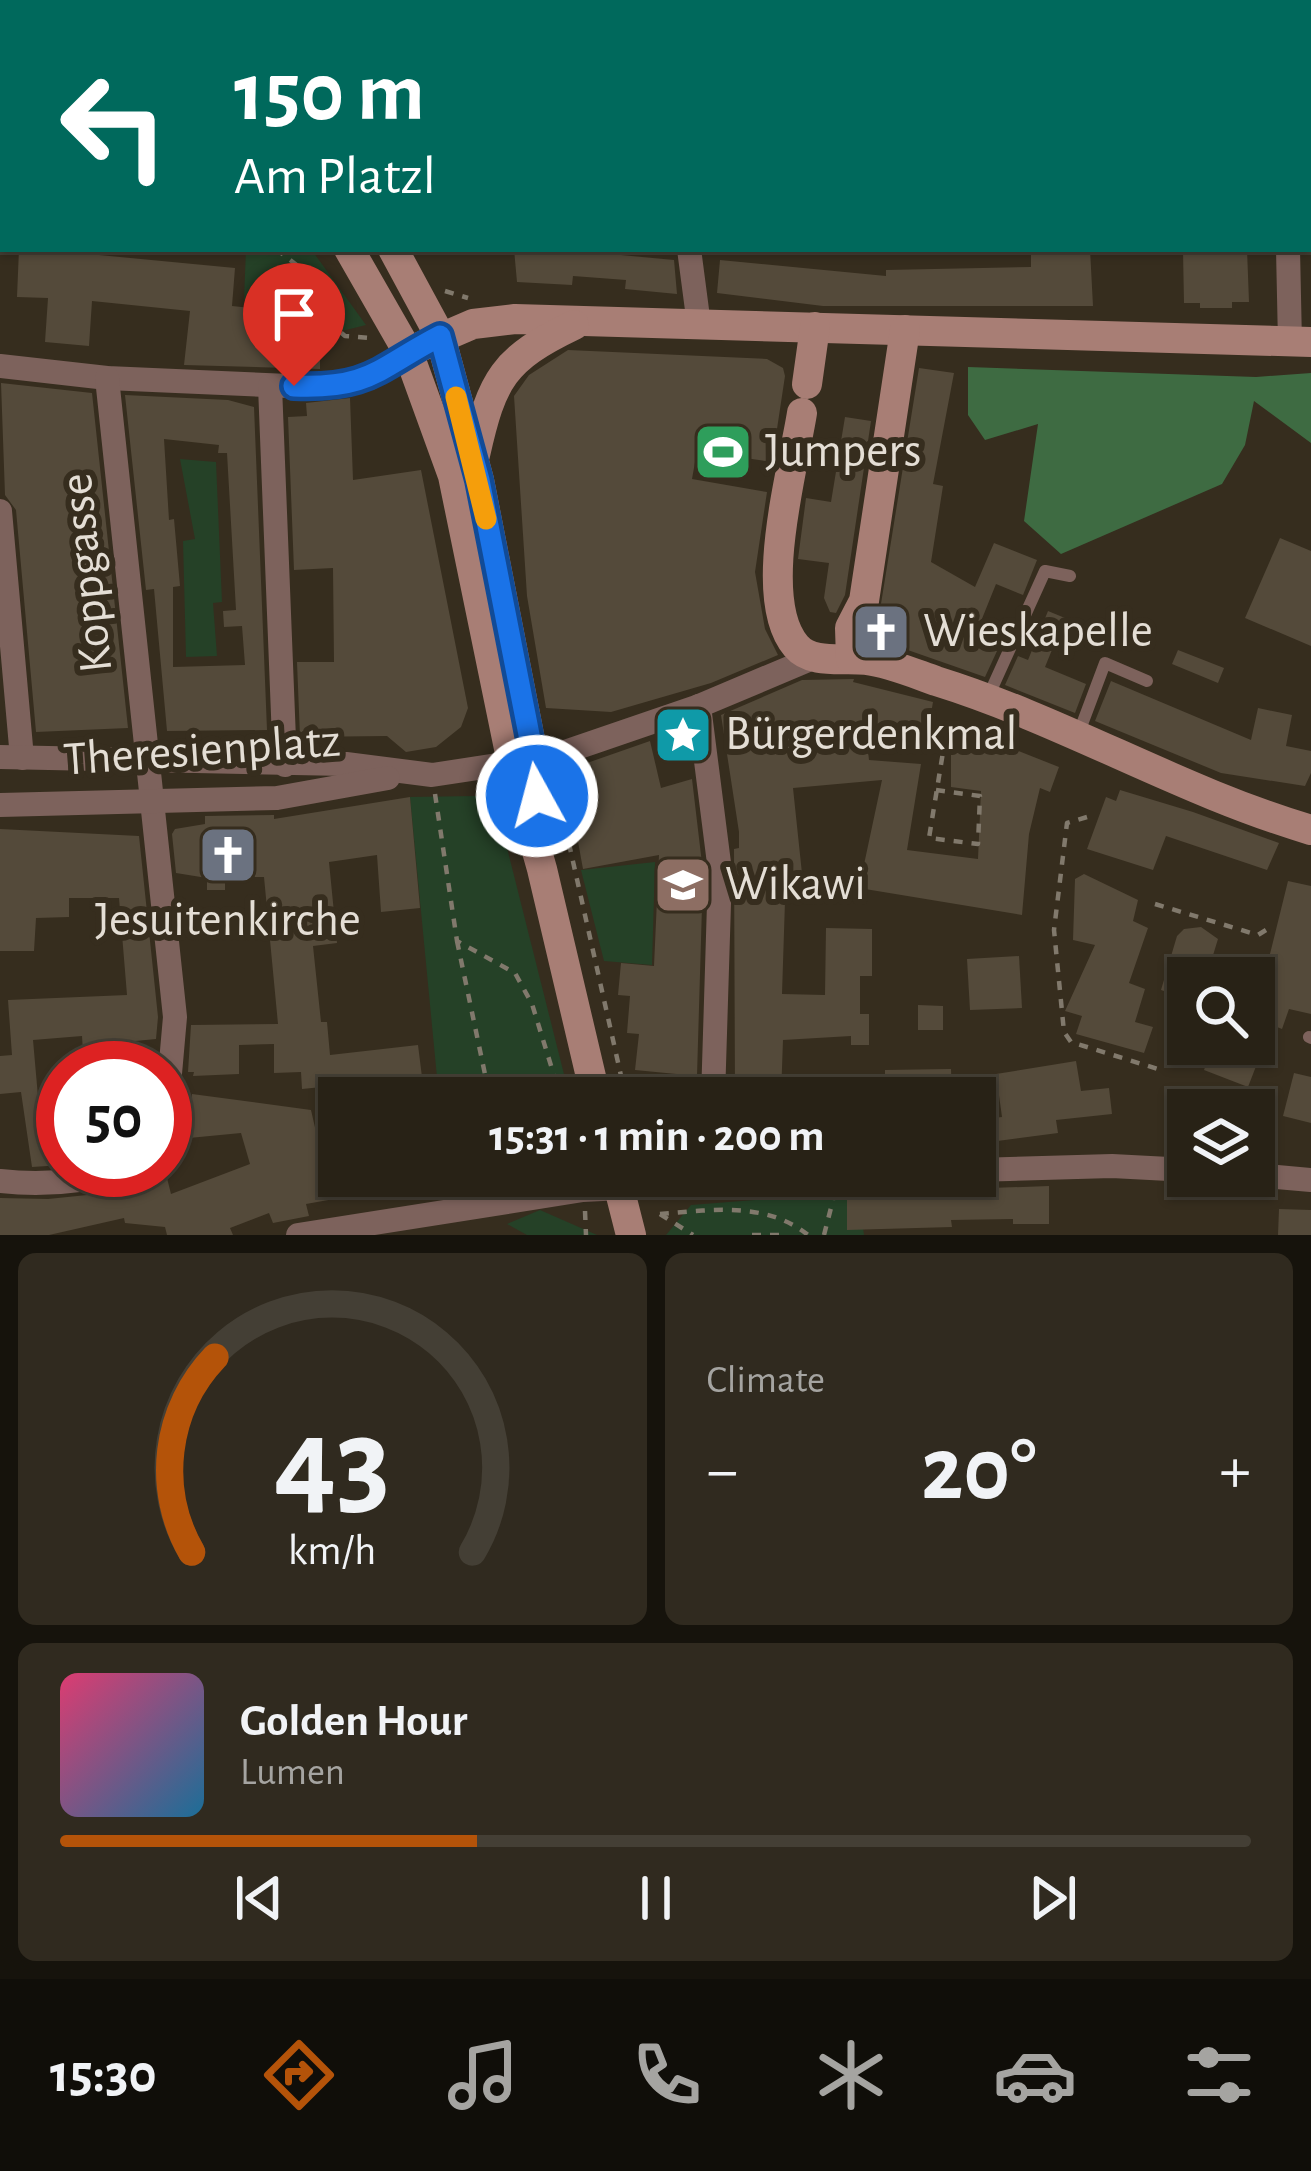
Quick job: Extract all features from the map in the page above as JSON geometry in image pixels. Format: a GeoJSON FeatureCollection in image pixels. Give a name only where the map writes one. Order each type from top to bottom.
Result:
{"type":"FeatureCollection","features":[{"type":"Feature","properties":{"kind":"main road"},"geometry":{"type":"LineString","coordinates":[[350,252],[453,476],[523,761]]}},
{"type":"Feature","properties":{"kind":"main road"},"geometry":{"type":"LineString","coordinates":[[395,252],[440,336],[473,461],[542,869],[591,1077]]}},
{"type":"Feature","properties":{"kind":"main road"},"geometry":{"type":"LineString","coordinates":[[400,358],[473,324],[514,319],[1301,343]]}},
{"type":"Feature","properties":{"kind":"main road"},"geometry":{"type":"LineString","coordinates":[[473,461],[487,409],[513,361],[535,344],[584,321]]}},
{"type":"Feature","properties":{"kind":"main road"},"geometry":{"type":"LineString","coordinates":[[815,327],[778,561],[778,590],[796,647],[813,658],[886,664],[988,698],[1254,813],[1311,830]]}},
{"type":"Feature","properties":{"kind":"main road"},"geometry":{"type":"LineString","coordinates":[[851,659],[850,628],[864,601],[905,330]]}},
{"type":"Feature","properties":{"kind":"main road"},"geometry":{"type":"LineString","coordinates":[[622,1197],[631,1235]]}},
{"type":"Feature","properties":{"kind":"street"},"geometry":{"type":"LineString","coordinates":[[688,252],[700,325]]}},
{"type":"Feature","properties":{"kind":"street"},"geometry":{"type":"LineString","coordinates":[[1288,252],[1301,343]]}},
{"type":"Feature","properties":{"kind":"street"},"geometry":{"type":"LineString","coordinates":[[0,366],[107,378],[270,386],[357,383],[400,358]]}},
{"type":"Feature","properties":{"kind":"street","name":"Koppgasse"},"geometry":{"type":"LineString","coordinates":[[107,378],[174,1041]]}},
{"type":"Feature","properties":{"kind":"street"},"geometry":{"type":"LineString","coordinates":[[270,386],[285,765]]}},
{"type":"Feature","properties":{"kind":"street"},"geometry":{"type":"LineString","coordinates":[[0,511],[11,758]]}},
{"type":"Feature","properties":{"kind":"street","name":"Theresienplatz"},"geometry":{"type":"LineString","coordinates":[[0,805],[277,798],[523,761],[699,706],[813,658]]}},
{"type":"Feature","properties":{"kind":"street"},"geometry":{"type":"LineString","coordinates":[[699,706],[720,894],[714,1077]]}},
{"type":"Feature","properties":{"kind":"street","name":"Theresienplatz"},"geometry":{"type":"LineString","coordinates":[[11,758],[346,764],[420,774]]}},
{"type":"Feature","properties":{"kind":"street"},"geometry":{"type":"LineString","coordinates":[[95,803],[96,760]]}},
{"type":"Feature","properties":{"kind":"street"},"geometry":{"type":"LineString","coordinates":[[996,1170],[1167,1169]]}},
{"type":"Feature","properties":{"kind":"street"},"geometry":{"type":"LineString","coordinates":[[1275,1177],[1311,1180]]}},
{"type":"Feature","properties":{"kind":"street"},"geometry":{"type":"LineString","coordinates":[[0,1181],[36,1183]]}},
{"type":"Feature","properties":{"kind":"street"},"geometry":{"type":"LineString","coordinates":[[298,1235],[539,1197]]}},
{"type":"Feature","properties":{"kind":"lane"},"geometry":{"type":"LineString","coordinates":[[988,698],[1045,571],[1070,576]]}},
{"type":"Feature","properties":{"kind":"lane"},"geometry":{"type":"LineString","coordinates":[[1078,736],[1105,663],[1147,681]]}},
{"type":"Feature","properties":{"kind":"path"},"geometry":{"type":"LineString","coordinates":[[280,252],[319,292],[338,330],[345,336],[378,336],[400,358]]}},
{"type":"Feature","properties":{"kind":"path"},"geometry":{"type":"LineString","coordinates":[[787,748],[792,737]]}},
{"type":"Feature","properties":{"kind":"path"},"geometry":{"type":"LineString","coordinates":[[936,790],[980,796],[978,844],[929,838],[936,790],[944,746]]}},
{"type":"Feature","properties":{"kind":"path"},"geometry":{"type":"LineString","coordinates":[[420,774],[486,1077]]}},
{"type":"Feature","properties":{"kind":"path"},"geometry":{"type":"LineString","coordinates":[[560,802],[621,1077]]}},
{"type":"Feature","properties":{"kind":"path"},"geometry":{"type":"LineString","coordinates":[[1087,817],[1067,823],[1060,865],[1054,930],[1064,1032],[1071,1042],[1161,1070]]}},
{"type":"Feature","properties":{"kind":"path"},"geometry":{"type":"LineString","coordinates":[[1155,904],[1258,935],[1266,930]]}},
{"type":"Feature","properties":{"kind":"path"},"geometry":{"type":"LineString","coordinates":[[458,941],[514,973],[532,1004],[555,1077]]}},
{"type":"Feature","properties":{"kind":"path"},"geometry":{"type":"LineString","coordinates":[[693,1235],[660,1214],[750,1211],[774,1216],[808,1235]]}},
{"type":"Feature","properties":{"kind":"path"},"geometry":{"type":"LineString","coordinates":[[824,1235],[829,1215]]}},
{"type":"Feature","properties":{"kind":"path"},"geometry":{"type":"LineString","coordinates":[[752,1235],[780,1235]]}},
{"type":"Feature","properties":{"kind":"green space"},"geometry":{"type":"Polygon","coordinates":[[[246,252],[313,252],[366,325],[330,334],[317,307],[244,300],[246,252]]]}},
{"type":"Feature","properties":{"kind":"green space"},"geometry":{"type":"Polygon","coordinates":[[[968,367],[1256,377],[1311,373],[1311,443],[1254,401],[1245,445],[1222,484],[1061,554],[1024,521],[1038,424],[985,440],[968,415],[968,367]]]}},
{"type":"Feature","properties":{"kind":"green space"},"geometry":{"type":"Polygon","coordinates":[[[180,459],[216,462],[222,602],[213,603],[217,656],[186,657],[183,541],[195,539],[180,459]]]}},
{"type":"Feature","properties":{"kind":"green space"},"geometry":{"type":"Polygon","coordinates":[[[477,796],[491,809],[503,832],[565,1077],[437,1077],[410,797],[477,796]]]}},
{"type":"Feature","properties":{"kind":"green space"},"geometry":{"type":"Polygon","coordinates":[[[655,862],[652,965],[604,961],[581,870],[655,862]]]}},
{"type":"Feature","properties":{"kind":"green space"},"geometry":{"type":"Polygon","coordinates":[[[859,1197],[864,1235],[666,1235],[691,1205],[859,1197]]]}},
{"type":"Feature","properties":{"kind":"green space"},"geometry":{"type":"Polygon","coordinates":[[[540,1210],[597,1235],[527,1235],[507,1224],[540,1210]]]}},
{"type":"Feature","properties":{"kind":"building"},"geometry":{"type":"Polygon","coordinates":[[[19,252],[99,252],[235,268],[232,306],[320,315],[320,369],[184,365],[190,311],[92,301],[89,346],[45,342],[48,298],[17,297],[19,252]]]}},
{"type":"Feature","properties":{"kind":"building"},"geometry":{"type":"Polygon","coordinates":[[[514,252],[621,252],[674,260],[677,294],[625,289],[626,280],[573,276],[572,285],[517,282],[514,252]]]}},
{"type":"Feature","properties":{"kind":"building"},"geometry":{"type":"Polygon","coordinates":[[[1031,252],[1090,252],[1093,306],[823,306],[717,293],[720,260],[886,276],[886,270],[1031,267],[1031,252]]]}},
{"type":"Feature","properties":{"kind":"building"},"geometry":{"type":"Polygon","coordinates":[[[1183,252],[1247,252],[1249,302],[1232,302],[1232,308],[1184,303],[1183,252]]]}},
{"type":"Feature","properties":{"kind":"building"},"geometry":{"type":"Polygon","coordinates":[[[568,350],[767,359],[783,368],[772,462],[697,451],[692,479],[767,492],[755,572],[765,629],[778,655],[711,683],[611,712],[546,708],[527,596],[514,396],[529,375],[568,350]]]}},
{"type":"Feature","properties":{"kind":"building"},"geometry":{"type":"Polygon","coordinates":[[[919,368],[954,373],[933,484],[943,486],[931,562],[975,587],[994,543],[1037,560],[1023,595],[996,584],[973,641],[997,651],[985,677],[902,648],[905,641],[875,641],[919,368]]]}},
{"type":"Feature","properties":{"kind":"building"},"geometry":{"type":"Polygon","coordinates":[[[1,383],[92,393],[128,728],[36,732],[16,510],[5,495],[1,383]]]}},
{"type":"Feature","properties":{"kind":"building"},"geometry":{"type":"Polygon","coordinates":[[[125,395],[228,400],[254,407],[267,730],[167,731],[154,589],[146,590],[125,395]],[[164,439],[169,520],[174,519],[180,586],[173,587],[173,667],[245,665],[242,626],[224,627],[223,611],[236,610],[227,453],[218,453],[219,445],[164,439]]]}},
{"type":"Feature","properties":{"kind":"building"},"geometry":{"type":"Polygon","coordinates":[[[350,398],[353,480],[421,470],[468,708],[461,727],[436,747],[406,752],[387,736],[300,737],[297,662],[334,662],[333,568],[294,570],[288,417],[307,416],[306,403],[350,398]]]}},
{"type":"Feature","properties":{"kind":"building"},"geometry":{"type":"Polygon","coordinates":[[[845,417],[871,421],[845,595],[836,613],[830,612],[824,598],[829,563],[798,559],[806,498],[831,502],[845,417]]]}},
{"type":"Feature","properties":{"kind":"building"},"geometry":{"type":"Polygon","coordinates":[[[1280,538],[1311,551],[1311,646],[1245,618],[1280,538]]]}},
{"type":"Feature","properties":{"kind":"building"},"geometry":{"type":"Polygon","coordinates":[[[1048,611],[1065,618],[1045,667],[1086,684],[1075,713],[1005,685],[1018,656],[1028,660],[1048,611]]]}},
{"type":"Feature","properties":{"kind":"building"},"geometry":{"type":"Polygon","coordinates":[[[1178,650],[1224,668],[1218,683],[1172,664],[1178,650]]]}},
{"type":"Feature","properties":{"kind":"building"},"geometry":{"type":"Polygon","coordinates":[[[854,679],[933,702],[929,725],[865,725],[869,760],[921,764],[907,850],[978,859],[981,791],[951,787],[951,751],[981,754],[989,742],[998,743],[1059,767],[1050,792],[1040,788],[1029,834],[1022,915],[859,888],[882,780],[793,788],[805,902],[785,901],[782,994],[825,995],[826,928],[872,929],[872,976],[860,976],[860,1014],[869,1014],[869,1045],[851,1045],[851,1036],[783,1040],[782,1077],[735,1077],[734,849],[739,848],[739,832],[721,715],[802,680],[854,679]]]}},
{"type":"Feature","properties":{"kind":"building"},"geometry":{"type":"Polygon","coordinates":[[[1111,681],[1251,740],[1258,708],[1292,715],[1286,746],[1311,751],[1311,773],[1305,786],[1221,773],[1095,721],[1111,681]]]}},
{"type":"Feature","properties":{"kind":"building"},"geometry":{"type":"Polygon","coordinates":[[[650,741],[661,788],[692,779],[703,872],[697,1076],[635,1070],[639,1034],[627,1033],[630,996],[618,995],[621,963],[654,966],[659,855],[583,869],[570,798],[575,779],[587,763],[650,741]]]}},
{"type":"Feature","properties":{"kind":"building"},"geometry":{"type":"Polygon","coordinates":[[[1120,790],[1279,843],[1267,870],[1166,836],[1153,870],[1087,849],[1106,797],[1116,801],[1120,790]]]}},
{"type":"Feature","properties":{"kind":"building"},"geometry":{"type":"Polygon","coordinates":[[[410,797],[420,908],[381,912],[377,855],[329,862],[337,943],[313,946],[321,1022],[327,1022],[330,1055],[418,1045],[422,1077],[318,1077],[318,1087],[302,1089],[301,1072],[274,1073],[274,1044],[239,1045],[239,1074],[193,1076],[191,1025],[278,1024],[264,877],[225,877],[225,890],[207,890],[207,878],[176,873],[172,834],[175,829],[205,824],[205,816],[274,815],[274,819],[410,797]]]}},
{"type":"Feature","properties":{"kind":"building"},"geometry":{"type":"Polygon","coordinates":[[[0,829],[139,836],[158,1017],[156,1039],[82,1041],[82,1036],[33,1040],[36,1167],[32,1167],[21,1092],[0,1094],[0,1056],[12,1055],[8,1000],[127,995],[119,898],[69,898],[69,917],[36,918],[34,951],[0,951],[0,829]]]}},
{"type":"Feature","properties":{"kind":"building"},"geometry":{"type":"Polygon","coordinates":[[[1084,874],[1138,900],[1133,921],[1148,928],[1129,983],[1145,989],[1135,1022],[1153,1027],[1144,1053],[1076,1034],[1082,1016],[1065,1011],[1095,945],[1073,940],[1075,879],[1084,874]]]}},
{"type":"Feature","properties":{"kind":"building"},"geometry":{"type":"Polygon","coordinates":[[[1288,881],[1311,886],[1311,1014],[1289,1009],[1282,1029],[1275,1026],[1275,957],[1269,957],[1288,881]]]}},
{"type":"Feature","properties":{"kind":"building"},"geometry":{"type":"Polygon","coordinates":[[[1201,927],[1218,939],[1212,957],[1171,957],[1184,929],[1201,927]]]}},
{"type":"Feature","properties":{"kind":"building"},"geometry":{"type":"Polygon","coordinates":[[[1019,956],[1022,1008],[970,1010],[967,959],[1019,956]]]}},
{"type":"Feature","properties":{"kind":"building"},"geometry":{"type":"Polygon","coordinates":[[[918,1005],[943,1006],[943,1030],[918,1030],[918,1005]]]}},
{"type":"Feature","properties":{"kind":"building"},"geometry":{"type":"Polygon","coordinates":[[[1076,1061],[1081,1091],[1109,1088],[1112,1114],[1056,1120],[1058,1133],[996,1141],[996,1118],[1002,1117],[996,1074],[1076,1061]]]}},
{"type":"Feature","properties":{"kind":"building"},"geometry":{"type":"Polygon","coordinates":[[[1206,1065],[1257,1065],[1248,1087],[1204,1070],[1206,1065]]]}},
{"type":"Feature","properties":{"kind":"building"},"geometry":{"type":"Polygon","coordinates":[[[951,1069],[951,1077],[885,1077],[885,1070],[951,1069]]]}},
{"type":"Feature","properties":{"kind":"building"},"geometry":{"type":"Polygon","coordinates":[[[1294,1073],[1311,1077],[1311,1123],[1283,1116],[1294,1073]]]}},
{"type":"Feature","properties":{"kind":"building"},"geometry":{"type":"Polygon","coordinates":[[[192,1094],[311,1110],[318,1141],[318,1197],[345,1197],[306,1204],[309,1216],[273,1223],[269,1213],[230,1228],[233,1235],[167,1235],[165,1227],[125,1223],[124,1218],[49,1235],[0,1235],[0,1198],[192,1197],[192,1186],[250,1164],[241,1133],[192,1138],[192,1094]]]}},
{"type":"Feature","properties":{"kind":"building"},"geometry":{"type":"Polygon","coordinates":[[[1049,1186],[1049,1224],[951,1220],[952,1227],[847,1230],[847,1197],[996,1197],[996,1188],[1049,1186]]]}},
{"type":"Feature","properties":{"kind":"building"},"geometry":{"type":"Polygon","coordinates":[[[1279,1209],[1311,1210],[1311,1235],[1278,1235],[1279,1209]]]}},
{"type":"Feature","properties":{"kind":"slow traffic"},"geometry":{"type":"LineString","coordinates":[[456,397],[486,519]]}},
{"type":"Feature","properties":{"kind":"place","name":"Jumpers"},"geometry":{"type":"Point","coordinates":[723,452]}},
{"type":"Feature","properties":{"kind":"place","name":"Wieskapelle"},"geometry":{"type":"Point","coordinates":[881,632]}},
{"type":"Feature","properties":{"kind":"place","name":"Bürgerdenkmal"},"geometry":{"type":"Point","coordinates":[683,735]}},
{"type":"Feature","properties":{"kind":"place","name":"Jesuitenkirche"},"geometry":{"type":"Point","coordinates":[228,855]}},
{"type":"Feature","properties":{"kind":"place","name":"Wikawi"},"geometry":{"type":"Point","coordinates":[683,885]}},
{"type":"Feature","properties":{"kind":"route"},"geometry":{"type":"LineString","coordinates":[[294,386],[357,383],[440,336],[479,480],[537,796]]}}]}
